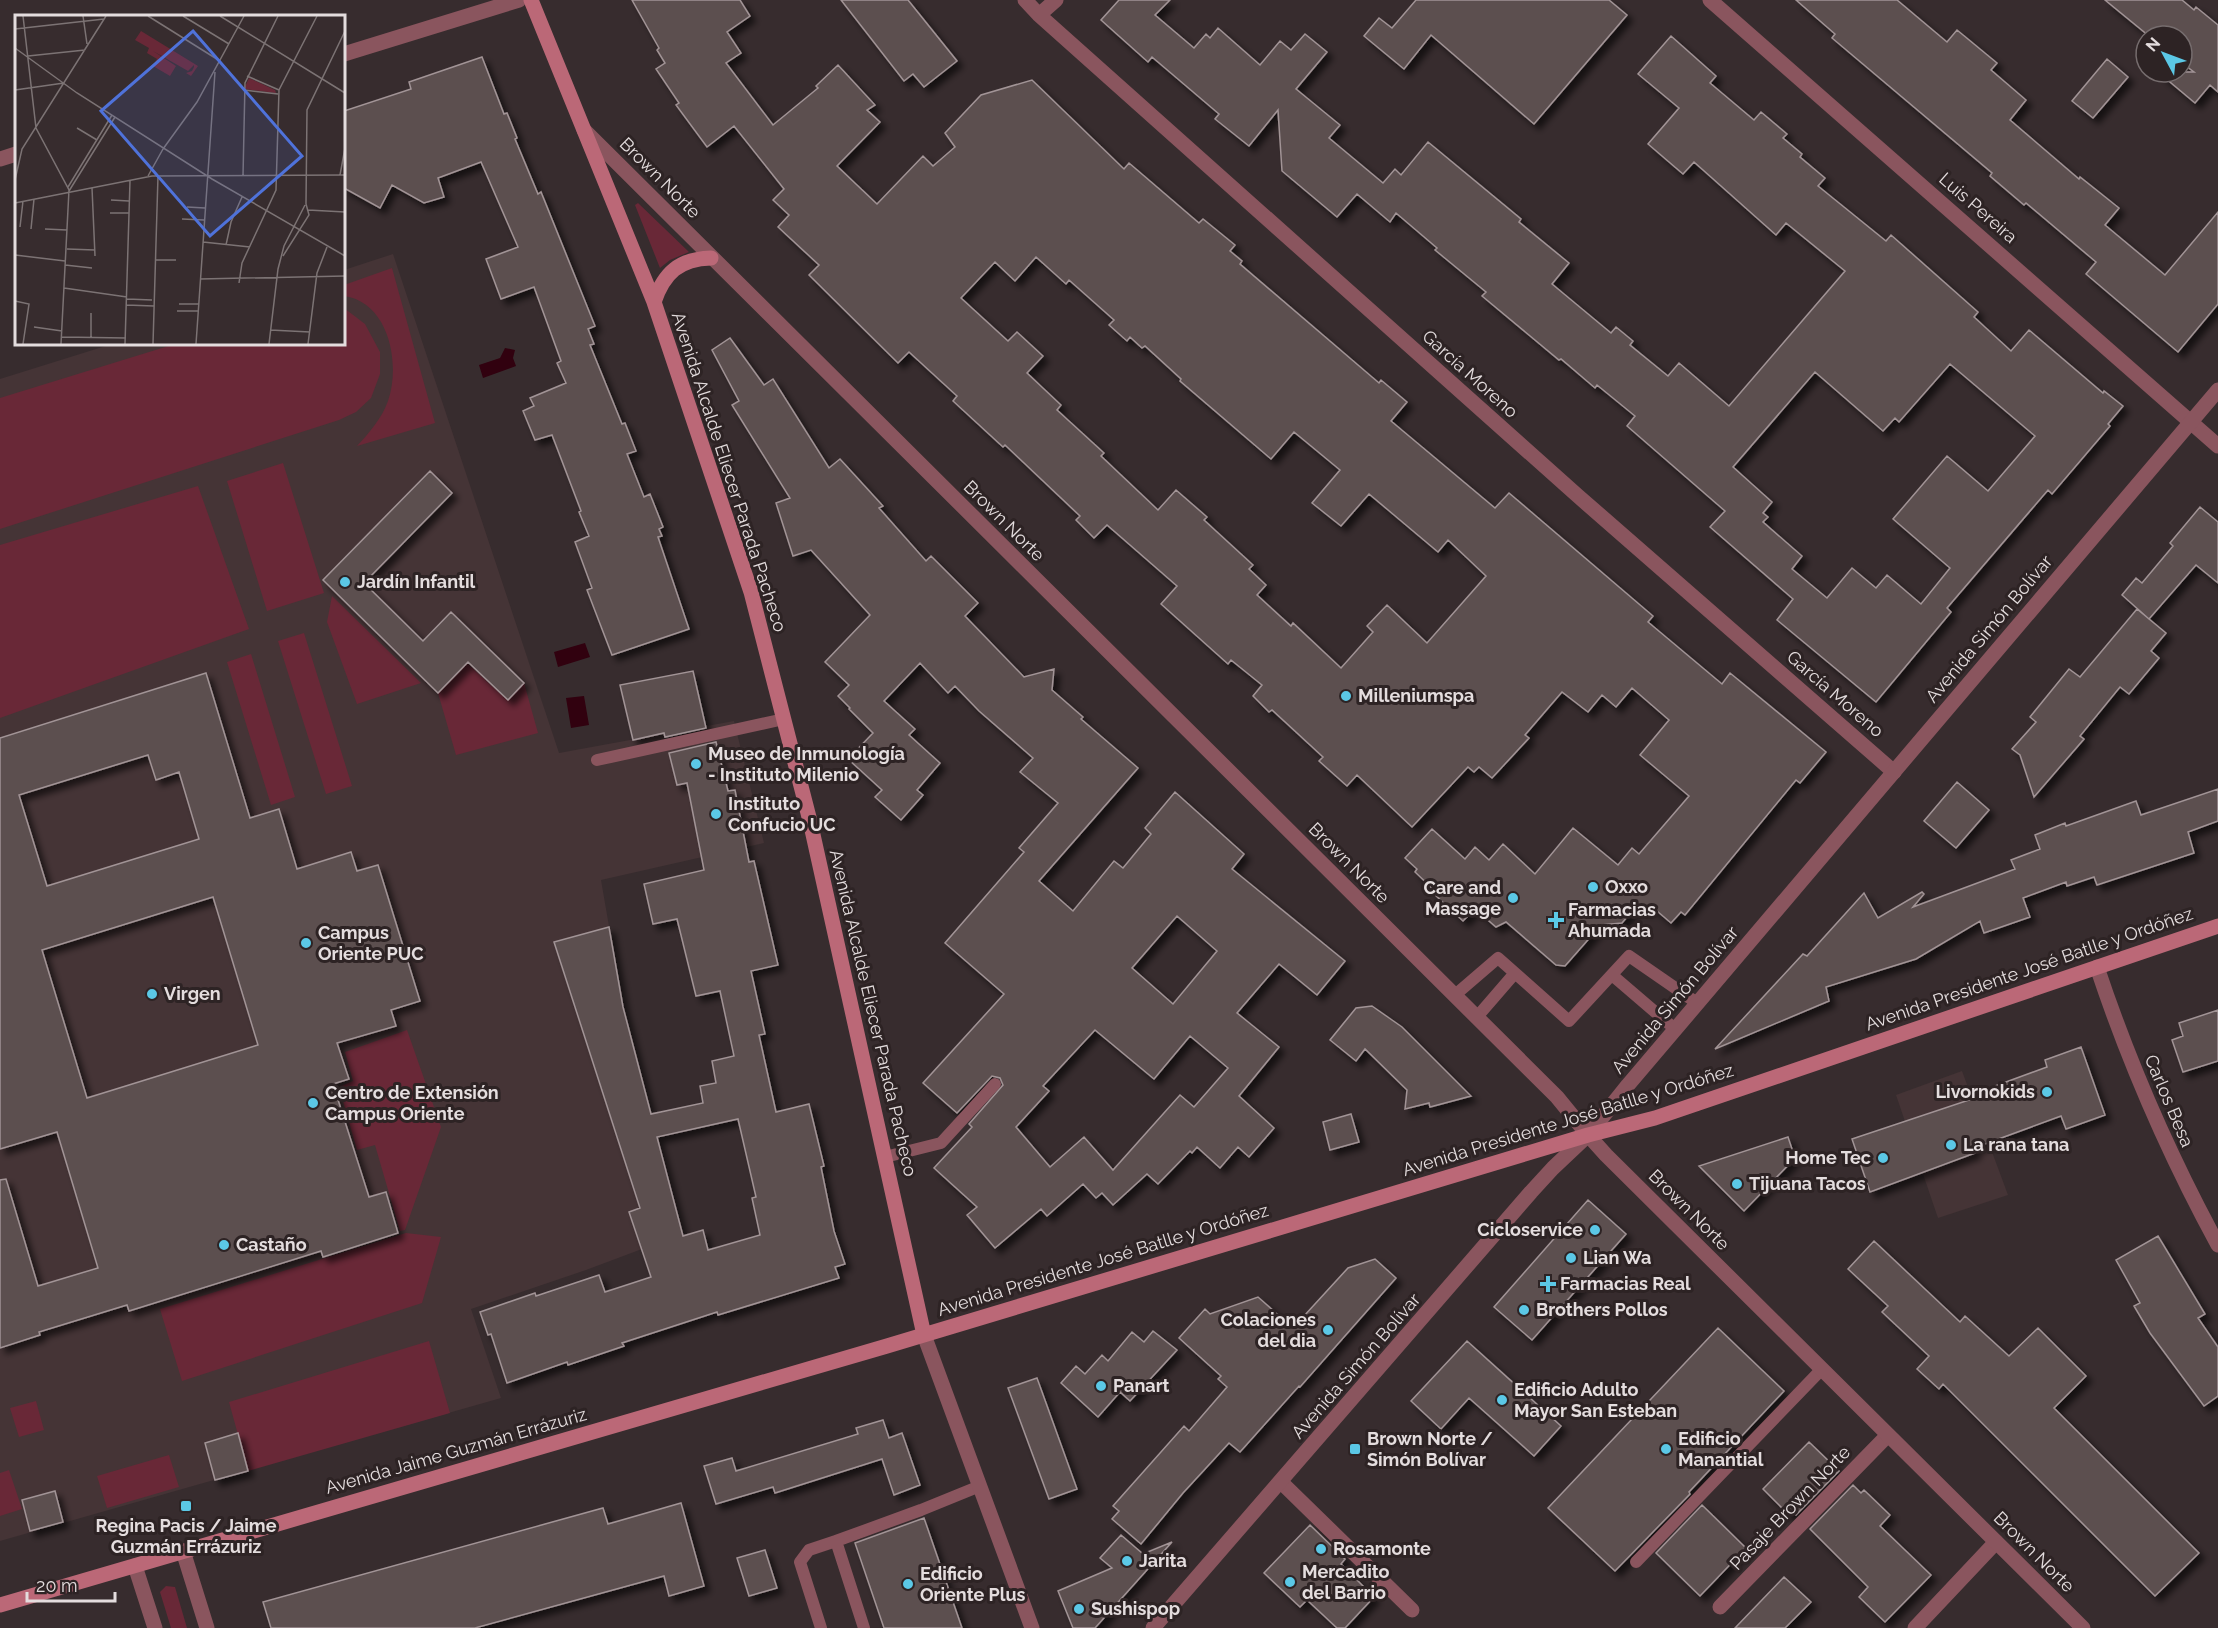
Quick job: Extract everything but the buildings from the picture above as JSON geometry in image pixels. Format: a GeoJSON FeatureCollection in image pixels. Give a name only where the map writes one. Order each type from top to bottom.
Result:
{"type":"FeatureCollection","features":[{"type":"Feature","properties":{"kind":"main road","name":"Avenida Alcalde Eliecer Parada Pacheco"},"geometry":{"type":"LineString","coordinates":[[531,0],[654,302],[751,592],[810,821],[924,1335]]}},
{"type":"Feature","properties":{"kind":"main road"},"geometry":{"type":"LineString","coordinates":[[654,302],[660,285],[672,271],[697,258],[711,258]]}},
{"type":"Feature","properties":{"kind":"main road","name":"Avenida Presidente José Batlle y Ordóñez"},"geometry":{"type":"LineString","coordinates":[[924,1335],[1670,1113],[2218,926]]}},
{"type":"Feature","properties":{"kind":"main road","name":"Avenida Jaime Guzmán Errázuriz"},"geometry":{"type":"LineString","coordinates":[[0,1605],[924,1335]]}},
{"type":"Feature","properties":{"kind":"street"},"geometry":{"type":"LineString","coordinates":[[345,54],[519,0]]}},
{"type":"Feature","properties":{"kind":"street","name":"García Moreno"},"geometry":{"type":"LineString","coordinates":[[1025,0],[1039,15],[1569,488],[1894,772]]}},
{"type":"Feature","properties":{"kind":"street"},"geometry":{"type":"LineString","coordinates":[[1039,15],[1056,0]]}},
{"type":"Feature","properties":{"kind":"street","name":"Luis Pereira"},"geometry":{"type":"LineString","coordinates":[[1710,0],[2218,447]]}},
{"type":"Feature","properties":{"kind":"street","name":"Brown Norte"},"geometry":{"type":"LineString","coordinates":[[584,130],[1478,1017],[1557,1097],[1588,1136],[2082,1628]]}},
{"type":"Feature","properties":{"kind":"street"},"geometry":{"type":"LineString","coordinates":[[0,159],[15,153]]}},
{"type":"Feature","properties":{"kind":"street","name":"Avenida Simón Bolívar"},"geometry":{"type":"LineString","coordinates":[[1153,1628],[1553,1167],[1588,1136],[1675,1029],[2218,390]]}},
{"type":"Feature","properties":{"kind":"street","name":"Carlos Besa"},"geometry":{"type":"LineString","coordinates":[[2097,967],[2120,1035],[2163,1139],[2218,1245]]}},
{"type":"Feature","properties":{"kind":"street","name":"Avenida Alcalde Eliecer Parada Pacheco"},"geometry":{"type":"LineString","coordinates":[[924,1335],[1032,1628]]}},
{"type":"Feature","properties":{"kind":"street","name":"Pasaje Brown Norte"},"geometry":{"type":"LineString","coordinates":[[1720,1607],[1887,1436]]}},
{"type":"Feature","properties":{"kind":"street"},"geometry":{"type":"LineString","coordinates":[[1281,1482],[1412,1610]]}},
{"type":"Feature","properties":{"kind":"street"},"geometry":{"type":"LineString","coordinates":[[1915,1628],[1996,1542]]}},
{"type":"Feature","properties":{"kind":"street"},"geometry":{"type":"LineString","coordinates":[[183,1551],[207,1628]]}},
{"type":"Feature","properties":{"kind":"street"},"geometry":{"type":"LineString","coordinates":[[135,1566],[155,1628]]}},
{"type":"Feature","properties":{"kind":"lane"},"geometry":{"type":"LineString","coordinates":[[597,760],[784,719]]}},
{"type":"Feature","properties":{"kind":"lane"},"geometry":{"type":"LineString","coordinates":[[1455,995],[1498,958],[1569,1021],[1629,956],[1697,1003]]}},
{"type":"Feature","properties":{"kind":"lane"},"geometry":{"type":"LineString","coordinates":[[1478,1017],[1515,973]]}},
{"type":"Feature","properties":{"kind":"lane"},"geometry":{"type":"LineString","coordinates":[[1612,975],[1675,1029]]}},
{"type":"Feature","properties":{"kind":"lane"},"geometry":{"type":"LineString","coordinates":[[885,1157],[941,1143],[995,1084]]}},
{"type":"Feature","properties":{"kind":"lane"},"geometry":{"type":"LineString","coordinates":[[1636,1562],[1821,1370]]}},
{"type":"Feature","properties":{"kind":"lane"},"geometry":{"type":"LineString","coordinates":[[821,1628],[800,1562],[809,1550],[980,1486]]}},
{"type":"Feature","properties":{"kind":"lane"},"geometry":{"type":"LineString","coordinates":[[836,1541],[864,1628]]}},
{"type":"Feature","properties":{"kind":"shaded area"},"geometry":{"type":"Polygon","coordinates":[[[638,203],[689,252],[670,260],[660,268],[635,205],[638,203]]]}},
{"type":"Feature","properties":{"kind":"shaded area","name":"Campus Oriente PUC"},"geometry":{"type":"Polygon","coordinates":[[[393,254],[559,753],[734,721],[764,843],[601,880],[623,1007],[682,1234],[471,1309],[501,1398],[0,1541],[0,379],[109,345],[345,345],[345,270],[393,254]]]}},
{"type":"Feature","properties":{"kind":"shaded area"},"geometry":{"type":"Polygon","coordinates":[[[392,268],[435,423],[357,446],[379,419],[388,401],[392,386],[392,353],[381,322],[372,310],[359,301],[345,296],[345,285],[392,268]]]}},
{"type":"Feature","properties":{"kind":"shaded area"},"geometry":{"type":"Polygon","coordinates":[[[345,309],[365,324],[380,352],[380,374],[371,398],[356,412],[339,420],[0,529],[0,398],[172,345],[345,345],[345,309]]]}},
{"type":"Feature","properties":{"kind":"shaded area"},"geometry":{"type":"Polygon","coordinates":[[[505,348],[515,350],[513,358],[516,366],[483,378],[479,365],[500,358],[505,348]]]}},
{"type":"Feature","properties":{"kind":"shaded area"},"geometry":{"type":"Polygon","coordinates":[[[283,463],[324,593],[267,611],[227,481],[283,463]]]}},
{"type":"Feature","properties":{"kind":"shaded area"},"geometry":{"type":"Polygon","coordinates":[[[198,486],[249,629],[0,718],[0,545],[198,486]]]}},
{"type":"Feature","properties":{"kind":"shaded area"},"geometry":{"type":"Polygon","coordinates":[[[332,596],[421,683],[357,704],[327,622],[332,596]]]}},
{"type":"Feature","properties":{"kind":"shaded area"},"geometry":{"type":"Polygon","coordinates":[[[304,633],[352,786],[326,794],[278,641],[304,633]]]}},
{"type":"Feature","properties":{"kind":"shaded area"},"geometry":{"type":"Polygon","coordinates":[[[585,643],[590,657],[558,667],[554,652],[585,643]]]}},
{"type":"Feature","properties":{"kind":"shaded area"},"geometry":{"type":"Polygon","coordinates":[[[251,654],[295,797],[271,805],[227,662],[251,654]]]}},
{"type":"Feature","properties":{"kind":"shaded area"},"geometry":{"type":"Polygon","coordinates":[[[467,663],[507,700],[524,683],[538,733],[456,755],[438,693],[467,663]]]}},
{"type":"Feature","properties":{"kind":"shaded area"},"geometry":{"type":"Polygon","coordinates":[[[584,696],[589,725],[571,728],[566,698],[584,696]]]}},
{"type":"Feature","properties":{"kind":"shaded area"},"geometry":{"type":"Polygon","coordinates":[[[407,1030],[441,1127],[405,1230],[400,1231],[375,1145],[357,1150],[339,1087],[353,1081],[345,1052],[407,1030]]]}},
{"type":"Feature","properties":{"kind":"shaded area","name":"La rana tana"},"geometry":{"type":"Polygon","coordinates":[[[1962,1071],[2008,1195],[1938,1218],[1896,1095],[1962,1071]]]}},
{"type":"Feature","properties":{"kind":"shaded area"},"geometry":{"type":"Polygon","coordinates":[[[406,1233],[441,1237],[422,1303],[182,1381],[160,1309],[406,1233]]]}},
{"type":"Feature","properties":{"kind":"shaded area"},"geometry":{"type":"Polygon","coordinates":[[[429,1341],[450,1413],[248,1471],[229,1402],[429,1341]]]}},
{"type":"Feature","properties":{"kind":"shaded area"},"geometry":{"type":"Polygon","coordinates":[[[36,1401],[44,1430],[19,1437],[10,1408],[36,1401]]]}},
{"type":"Feature","properties":{"kind":"shaded area"},"geometry":{"type":"Polygon","coordinates":[[[169,1455],[179,1487],[107,1508],[97,1476],[169,1455]]]}},
{"type":"Feature","properties":{"kind":"shaded area"},"geometry":{"type":"Polygon","coordinates":[[[9,1470],[22,1509],[0,1516],[0,1473],[9,1470]]]}},
{"type":"Feature","properties":{"kind":"shaded area"},"geometry":{"type":"Polygon","coordinates":[[[166,1586],[175,1587],[187,1628],[171,1628],[160,1592],[166,1586]]]}},
{"type":"Feature","properties":{"kind":"place","name":"Jardín Infantil"},"geometry":{"type":"Point","coordinates":[345,582]}},
{"type":"Feature","properties":{"kind":"place","name":"Milleniumspa"},"geometry":{"type":"Point","coordinates":[1346,696]}},
{"type":"Feature","properties":{"kind":"place","name":"Museo de Inmunología - Instituto Milenio"},"geometry":{"type":"Point","coordinates":[696,764]}},
{"type":"Feature","properties":{"kind":"place","name":"Instituto Confucio UC"},"geometry":{"type":"Point","coordinates":[716,814]}},
{"type":"Feature","properties":{"kind":"place","name":"Oxxo"},"geometry":{"type":"Point","coordinates":[1593,887]}},
{"type":"Feature","properties":{"kind":"place","name":"Care and Massage"},"geometry":{"type":"Point","coordinates":[1513,898]}},
{"type":"Feature","properties":{"kind":"place","name":"Farmacias Ahumada"},"geometry":{"type":"Point","coordinates":[1556,920]}},
{"type":"Feature","properties":{"kind":"place","name":"Campus Oriente PUC"},"geometry":{"type":"Point","coordinates":[306,943]}},
{"type":"Feature","properties":{"kind":"place","name":"Virgen"},"geometry":{"type":"Point","coordinates":[152,994]}},
{"type":"Feature","properties":{"kind":"place","name":"Livornokids"},"geometry":{"type":"Point","coordinates":[2047,1092]}},
{"type":"Feature","properties":{"kind":"place","name":"Centro de Extensión Campus Oriente"},"geometry":{"type":"Point","coordinates":[313,1103]}},
{"type":"Feature","properties":{"kind":"place","name":"La rana tana"},"geometry":{"type":"Point","coordinates":[1951,1145]}},
{"type":"Feature","properties":{"kind":"place","name":"Home Tec"},"geometry":{"type":"Point","coordinates":[1883,1158]}},
{"type":"Feature","properties":{"kind":"place","name":"Tijuana Tacos"},"geometry":{"type":"Point","coordinates":[1737,1184]}},
{"type":"Feature","properties":{"kind":"place","name":"Cicloservice"},"geometry":{"type":"Point","coordinates":[1595,1230]}},
{"type":"Feature","properties":{"kind":"place","name":"Castaño"},"geometry":{"type":"Point","coordinates":[224,1245]}},
{"type":"Feature","properties":{"kind":"place","name":"Lian Wa"},"geometry":{"type":"Point","coordinates":[1571,1258]}},
{"type":"Feature","properties":{"kind":"place","name":"Farmacias Real"},"geometry":{"type":"Point","coordinates":[1548,1284]}},
{"type":"Feature","properties":{"kind":"place","name":"Brothers Pollos"},"geometry":{"type":"Point","coordinates":[1524,1310]}},
{"type":"Feature","properties":{"kind":"place","name":"Colaciones del dia"},"geometry":{"type":"Point","coordinates":[1328,1330]}},
{"type":"Feature","properties":{"kind":"place","name":"Panart"},"geometry":{"type":"Point","coordinates":[1101,1386]}},
{"type":"Feature","properties":{"kind":"place","name":"Edificio Adulto Mayor San Esteban"},"geometry":{"type":"Point","coordinates":[1502,1400]}},
{"type":"Feature","properties":{"kind":"place","name":"Brown Norte / Simón Bolívar"},"geometry":{"type":"Point","coordinates":[1355,1449]}},
{"type":"Feature","properties":{"kind":"place","name":"Edificio Manantial"},"geometry":{"type":"Point","coordinates":[1666,1449]}},
{"type":"Feature","properties":{"kind":"place","name":"Regina Pacis / Jaime Guzmán Errázuriz"},"geometry":{"type":"Point","coordinates":[186,1506]}},
{"type":"Feature","properties":{"kind":"place","name":"Rosamonte"},"geometry":{"type":"Point","coordinates":[1321,1549]}},
{"type":"Feature","properties":{"kind":"place","name":"Jarita"},"geometry":{"type":"Point","coordinates":[1127,1561]}},
{"type":"Feature","properties":{"kind":"place","name":"Mercadito del Barrio"},"geometry":{"type":"Point","coordinates":[1290,1582]}},
{"type":"Feature","properties":{"kind":"place","name":"Edificio Oriente Plus"},"geometry":{"type":"Point","coordinates":[908,1584]}},
{"type":"Feature","properties":{"kind":"place","name":"Sushispop"},"geometry":{"type":"Point","coordinates":[1079,1609]}}]}
